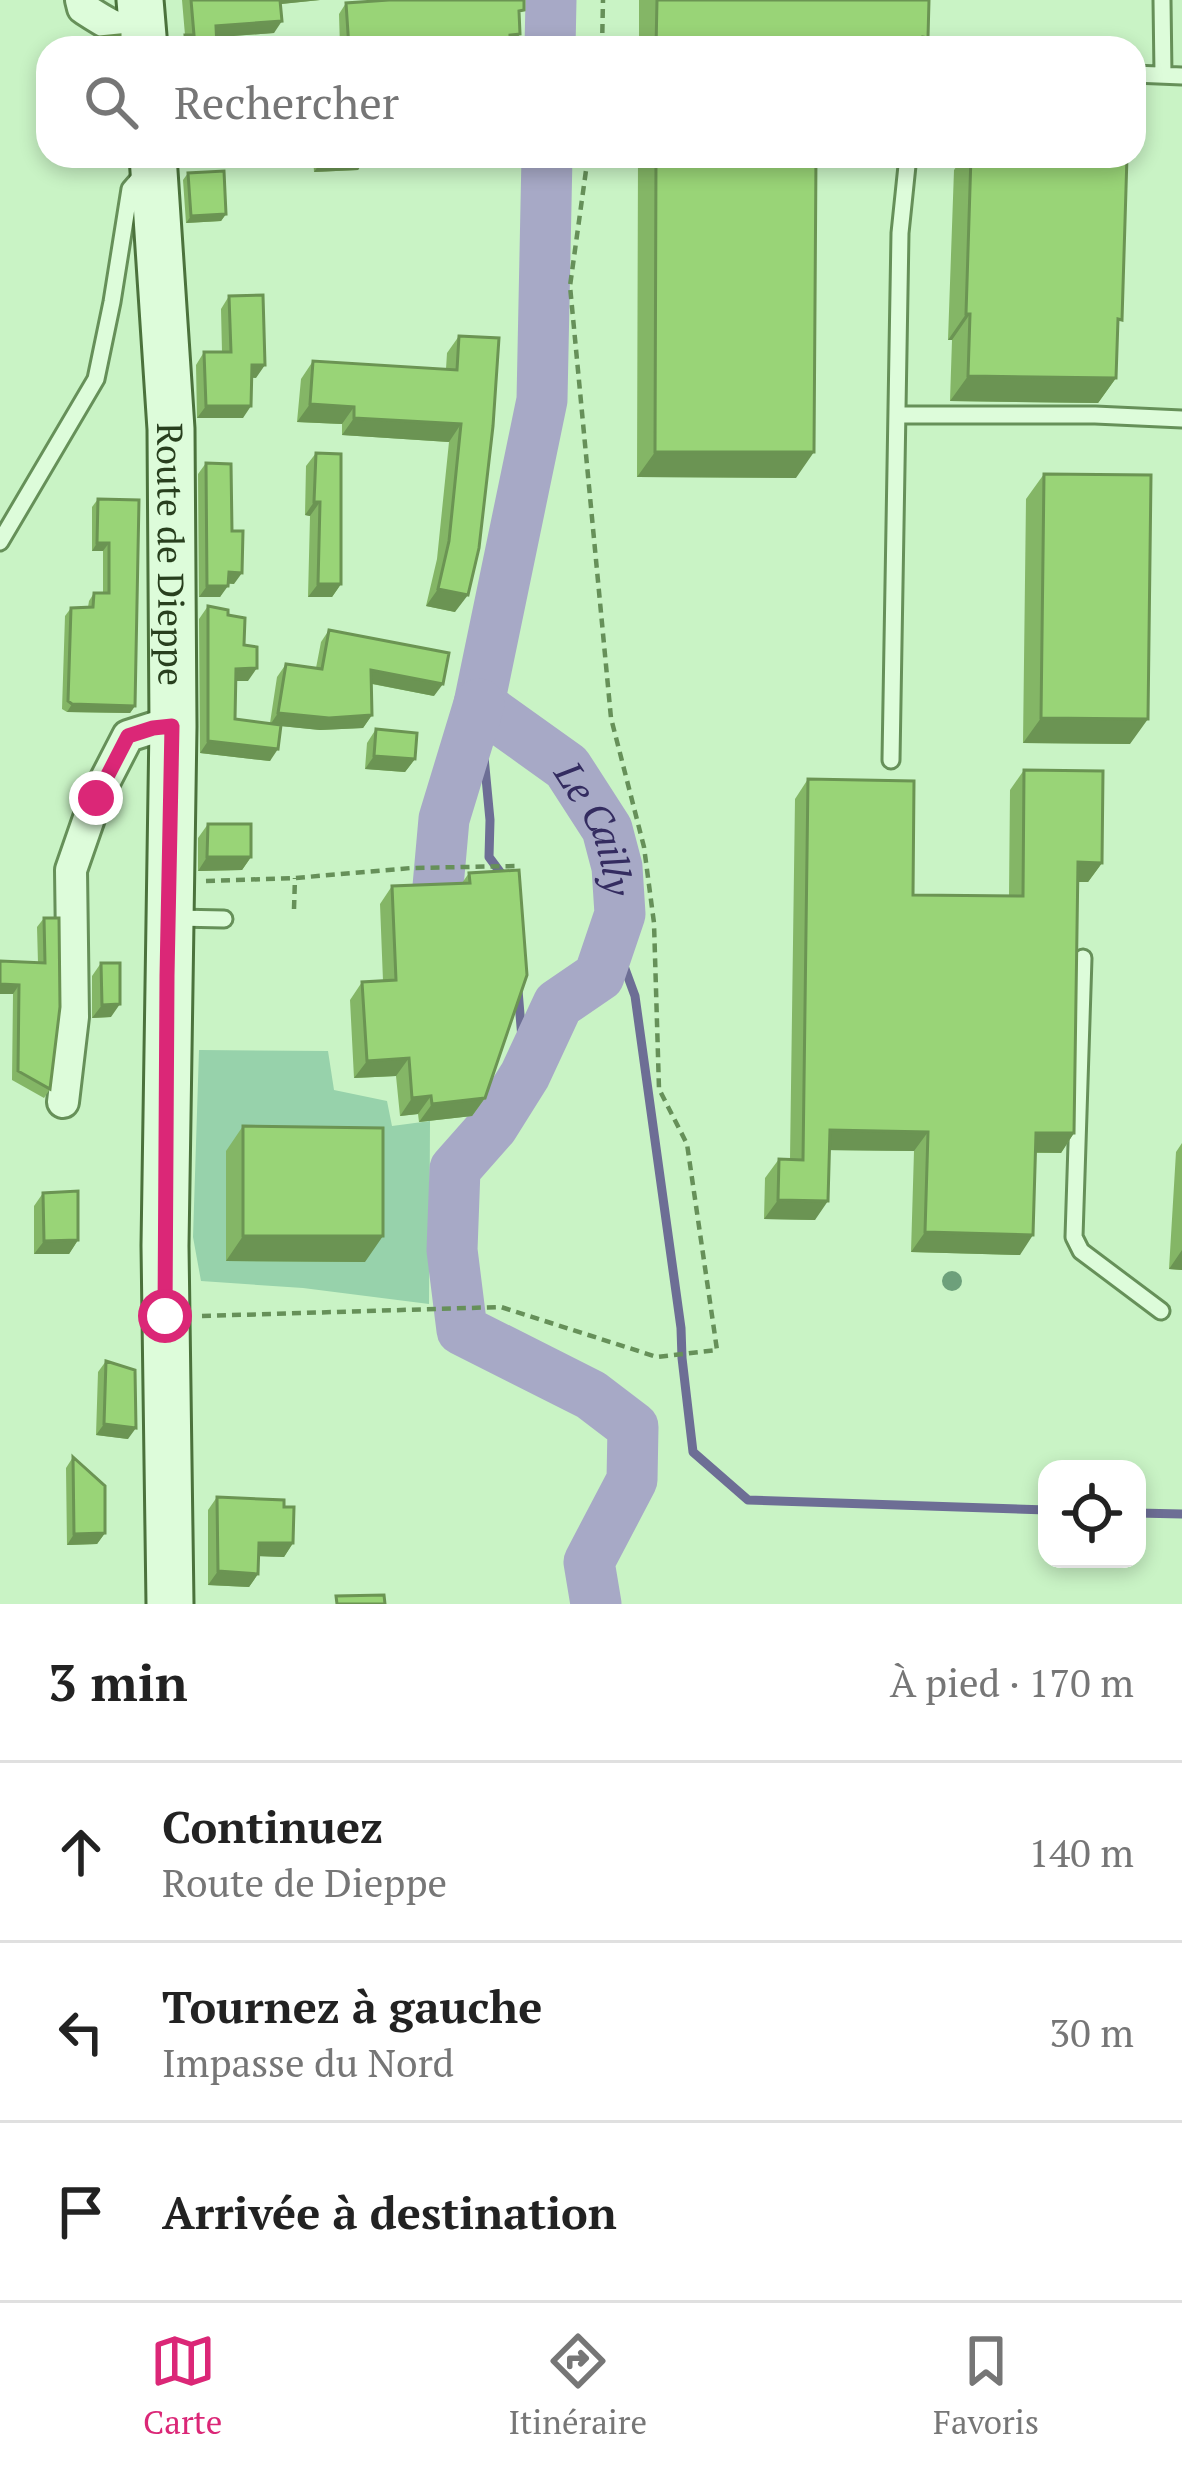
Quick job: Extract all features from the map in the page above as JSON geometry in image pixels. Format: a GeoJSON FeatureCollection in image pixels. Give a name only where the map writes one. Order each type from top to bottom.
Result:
{"type":"FeatureCollection","features":[{"type":"Feature","properties":{"kind":"main road","name":"Route de Dieppe"},"geometry":{"type":"LineString","coordinates":[[154,168],[171,429],[165,1316],[170,1604]]}},
{"type":"Feature","properties":{"kind":"street"},"geometry":{"type":"LineString","coordinates":[[81,0],[83,8],[126,33],[142,27]]}},
{"type":"Feature","properties":{"kind":"street"},"geometry":{"type":"LineString","coordinates":[[63,1102],[73,1017],[71,870],[96,798],[128,736],[172,726]]}},
{"type":"Feature","properties":{"kind":"lane"},"geometry":{"type":"LineString","coordinates":[[1162,0],[1163,74]]}},
{"type":"Feature","properties":{"kind":"lane"},"geometry":{"type":"LineString","coordinates":[[1146,74],[1182,76]]}},
{"type":"Feature","properties":{"kind":"lane"},"geometry":{"type":"LineString","coordinates":[[0,542],[96,379],[130,189],[146,168]]}},
{"type":"Feature","properties":{"kind":"lane"},"geometry":{"type":"LineString","coordinates":[[891,760],[900,233],[907,168]]}},
{"type":"Feature","properties":{"kind":"lane"},"geometry":{"type":"LineString","coordinates":[[897,415],[1182,419]]}},
{"type":"Feature","properties":{"kind":"lane"},"geometry":{"type":"LineString","coordinates":[[169,900],[224,919]]}},
{"type":"Feature","properties":{"kind":"lane"},"geometry":{"type":"LineString","coordinates":[[1083,958],[1074,1237],[1081,1251],[1161,1310]]}},
{"type":"Feature","properties":{"kind":"path"},"geometry":{"type":"LineString","coordinates":[[602,36],[603,0]]}},
{"type":"Feature","properties":{"kind":"path"},"geometry":{"type":"LineString","coordinates":[[165,1316],[501,1307],[657,1357],[717,1350],[687,1144],[658,1089],[654,922],[644,847],[611,718],[570,286],[586,168]]}},
{"type":"Feature","properties":{"kind":"path"},"geometry":{"type":"LineString","coordinates":[[169,900],[295,878],[411,868],[517,866]]}},
{"type":"Feature","properties":{"kind":"path"},"geometry":{"type":"LineString","coordinates":[[294,908],[295,878]]}},
{"type":"Feature","properties":{"kind":"green space"},"geometry":{"type":"Polygon","coordinates":[[[199,1050],[328,1051],[334,1090],[387,1101],[392,1126],[430,1121],[429,1304],[201,1281],[193,1237],[199,1050]]]}},
{"type":"Feature","properties":{"kind":"building"},"geometry":{"type":"Polygon","coordinates":[[[191,0],[280,0],[282,21],[216,26],[216,36],[185,35],[194,35],[191,0]]]}},
{"type":"Feature","properties":{"kind":"building"},"geometry":{"type":"Polygon","coordinates":[[[524,0],[524,10],[519,11],[520,34],[510,36],[348,36],[346,3],[524,0]]]}},
{"type":"Feature","properties":{"kind":"building"},"geometry":{"type":"Polygon","coordinates":[[[657,0],[929,0],[928,36],[656,36],[657,0]]]}},
{"type":"Feature","properties":{"kind":"building"},"geometry":{"type":"Polygon","coordinates":[[[656,168],[816,168],[814,452],[655,452],[656,168]]]}},
{"type":"Feature","properties":{"kind":"building"},"geometry":{"type":"Polygon","coordinates":[[[971,168],[1127,168],[1116,378],[968,376],[970,314],[966,314],[971,168]]]}},
{"type":"Feature","properties":{"kind":"building"},"geometry":{"type":"Polygon","coordinates":[[[224,171],[226,214],[191,216],[188,173],[224,171]]]}},
{"type":"Feature","properties":{"kind":"building"},"geometry":{"type":"Polygon","coordinates":[[[263,295],[265,365],[252,365],[251,406],[206,406],[204,352],[231,352],[229,296],[263,295]]]}},
{"type":"Feature","properties":{"kind":"building"},"geometry":{"type":"Polygon","coordinates":[[[459,336],[499,338],[479,548],[468,595],[438,589],[449,541],[461,424],[354,418],[354,407],[310,404],[313,361],[457,370],[459,336]]]}},
{"type":"Feature","properties":{"kind":"building"},"geometry":{"type":"Polygon","coordinates":[[[316,453],[341,454],[341,584],[318,584],[316,453]]]}},
{"type":"Feature","properties":{"kind":"building"},"geometry":{"type":"Polygon","coordinates":[[[206,463],[231,464],[232,531],[243,531],[242,573],[229,572],[228,586],[207,586],[206,463]]]}},
{"type":"Feature","properties":{"kind":"building"},"geometry":{"type":"Polygon","coordinates":[[[1044,474],[1151,475],[1148,719],[1041,718],[1044,474]]]}},
{"type":"Feature","properties":{"kind":"building"},"geometry":{"type":"Polygon","coordinates":[[[98,499],[139,500],[135,706],[68,701],[71,608],[93,607],[94,593],[109,593],[109,543],[97,543],[98,499]]]}},
{"type":"Feature","properties":{"kind":"building"},"geometry":{"type":"Polygon","coordinates":[[[208,606],[245,618],[244,645],[257,647],[257,668],[236,669],[235,719],[281,725],[278,749],[208,741],[208,606]]]}},
{"type":"Feature","properties":{"kind":"building"},"geometry":{"type":"Polygon","coordinates":[[[329,630],[449,653],[443,684],[371,670],[372,715],[329,718],[278,713],[286,664],[322,669],[329,630]]]}},
{"type":"Feature","properties":{"kind":"building"},"geometry":{"type":"Polygon","coordinates":[[[376,729],[417,733],[415,759],[374,756],[376,729]]]}},
{"type":"Feature","properties":{"kind":"building"},"geometry":{"type":"Polygon","coordinates":[[[1024,770],[1103,771],[1102,863],[1078,862],[1074,1133],[1036,1133],[1033,1235],[925,1232],[928,1132],[830,1130],[828,1201],[778,1200],[779,1159],[803,1160],[808,779],[914,781],[913,895],[1023,896],[1024,770]]]}},
{"type":"Feature","properties":{"kind":"building"},"geometry":{"type":"Polygon","coordinates":[[[208,824],[251,824],[251,857],[207,857],[208,824]]]}},
{"type":"Feature","properties":{"kind":"building"},"geometry":{"type":"Polygon","coordinates":[[[519,870],[527,975],[485,1098],[432,1104],[431,1096],[412,1098],[409,1058],[367,1061],[362,982],[396,980],[392,886],[470,883],[469,873],[519,870]]]}},
{"type":"Feature","properties":{"kind":"building"},"geometry":{"type":"Polygon","coordinates":[[[44,918],[59,918],[60,1007],[50,1089],[18,1071],[19,985],[0,984],[0,961],[45,963],[44,918]]]}},
{"type":"Feature","properties":{"kind":"building"},"geometry":{"type":"Polygon","coordinates":[[[101,963],[120,963],[120,1004],[102,1005],[101,963]]]}},
{"type":"Feature","properties":{"kind":"building"},"geometry":{"type":"Polygon","coordinates":[[[243,1126],[383,1128],[383,1236],[243,1236],[243,1126]]]}},
{"type":"Feature","properties":{"kind":"building"},"geometry":{"type":"Polygon","coordinates":[[[78,1191],[78,1240],[44,1241],[43,1193],[78,1191]]]}},
{"type":"Feature","properties":{"kind":"building"},"geometry":{"type":"Polygon","coordinates":[[[106,1361],[135,1370],[136,1428],[104,1424],[106,1361]]]}},
{"type":"Feature","properties":{"kind":"building"},"geometry":{"type":"Polygon","coordinates":[[[73,1457],[105,1486],[105,1533],[74,1534],[73,1457]]]}},
{"type":"Feature","properties":{"kind":"building"},"geometry":{"type":"Polygon","coordinates":[[[217,1497],[284,1500],[284,1507],[294,1507],[293,1543],[259,1543],[258,1574],[218,1571],[217,1497]]]}},
{"type":"Feature","properties":{"kind":"building"},"geometry":{"type":"Polygon","coordinates":[[[384,1595],[385,1604],[337,1604],[336,1596],[384,1595]]]}},
{"type":"Feature","properties":{"kind":"waterway","name":"Le Cailly"},"geometry":{"type":"LineString","coordinates":[[550,36],[551,0]]}},
{"type":"Feature","properties":{"kind":"waterway","name":"Le Cailly"},"geometry":{"type":"LineString","coordinates":[[547,168],[542,400],[479,704],[567,767],[607,829],[617,867],[620,914],[599,976],[558,1004],[525,1075],[493,1126],[455,1169],[452,1250],[462,1330],[591,1395],[633,1427],[632,1480],[589,1562],[596,1604]]}},
{"type":"Feature","properties":{"kind":"waterway"},"geometry":{"type":"LineString","coordinates":[[479,704],[489,857],[506,880]]}},
{"type":"Feature","properties":{"kind":"waterway"},"geometry":{"type":"LineString","coordinates":[[438,953],[435,920],[444,819],[479,704]]}},
{"type":"Feature","properties":{"kind":"waterway"},"geometry":{"type":"LineString","coordinates":[[613,936],[635,996],[681,1328],[693,1452],[748,1500],[1038,1510]]}},
{"type":"Feature","properties":{"kind":"waterway"},"geometry":{"type":"LineString","coordinates":[[518,990],[525,1075]]}},
{"type":"Feature","properties":{"kind":"waterway"},"geometry":{"type":"LineString","coordinates":[[1146,1513],[1182,1514]]}},
{"type":"Feature","properties":{"kind":"route"},"geometry":{"type":"LineString","coordinates":[[96,798],[128,736],[172,726],[165,1316]]}}]}
